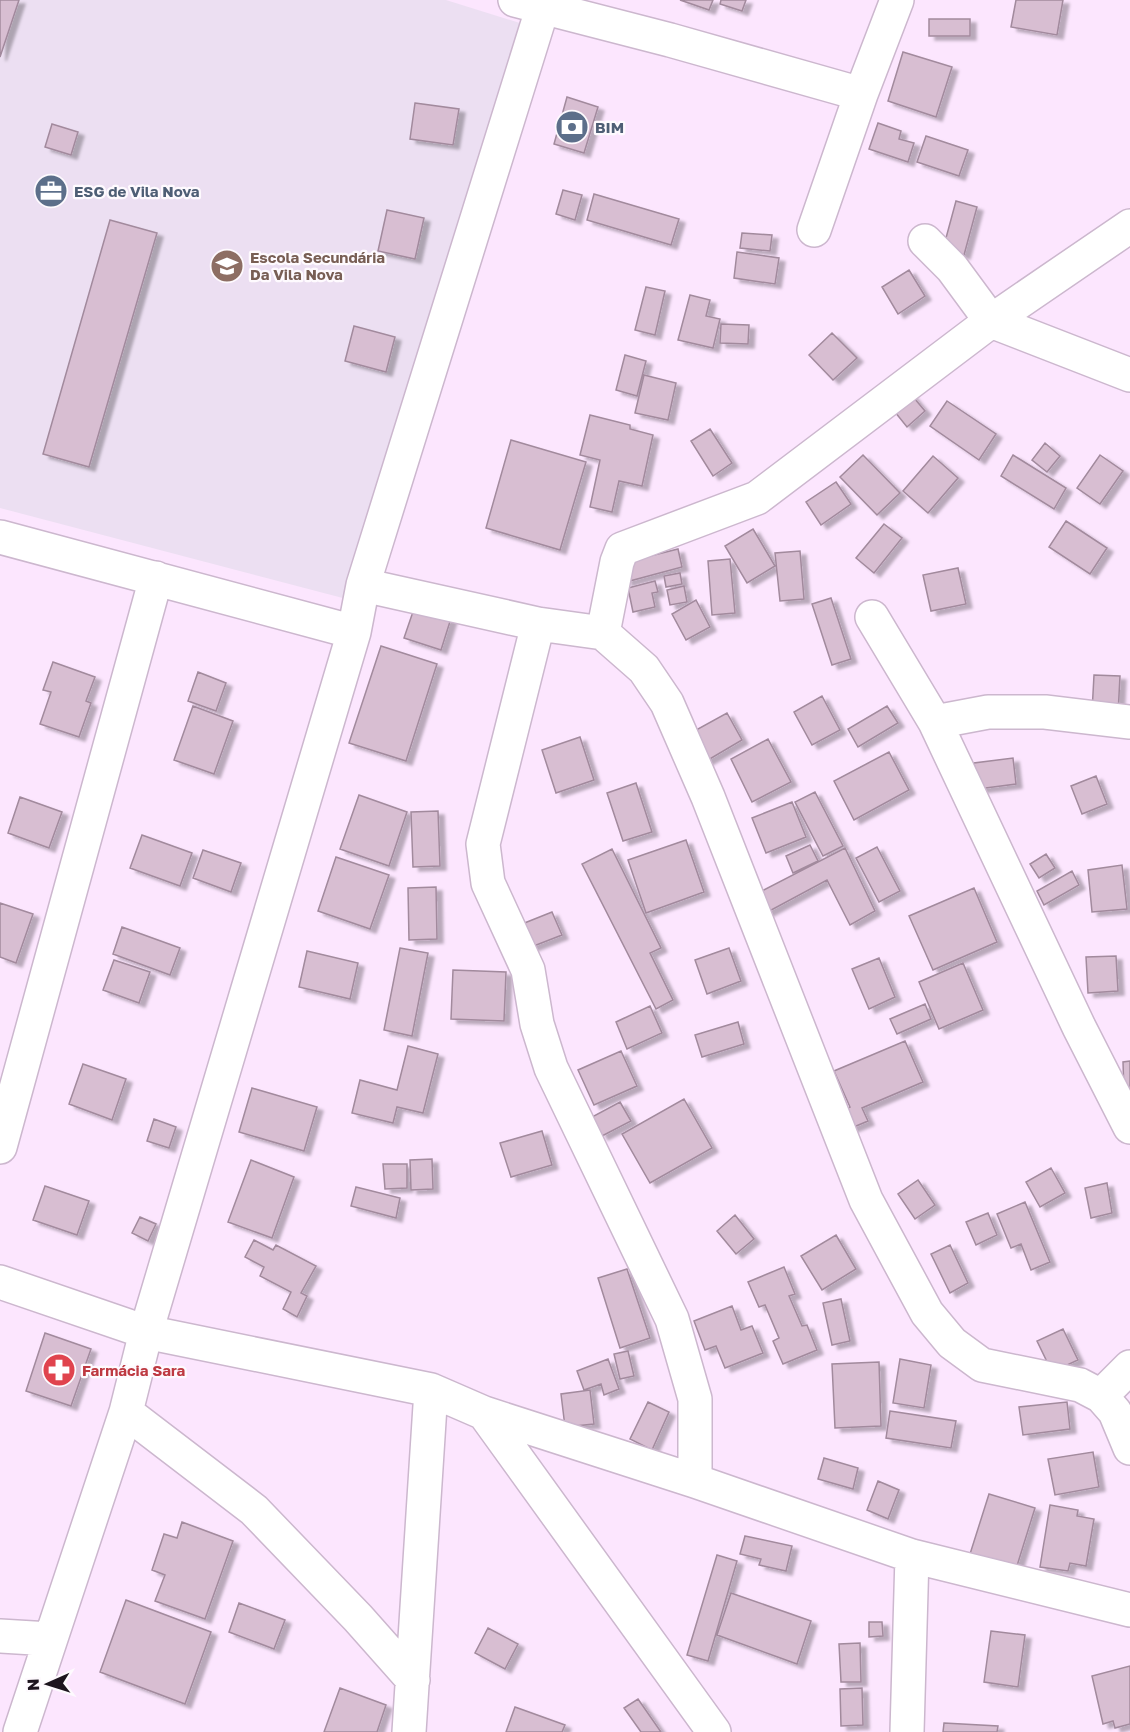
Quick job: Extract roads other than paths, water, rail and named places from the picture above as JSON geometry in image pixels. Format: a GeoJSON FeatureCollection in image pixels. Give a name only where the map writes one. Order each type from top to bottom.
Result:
{"type":"FeatureCollection","features":[{"type":"Feature","properties":{"kind":"street"},"geometry":{"type":"LineString","coordinates":[[814,230],[861,94],[897,0]]}},
{"type":"Feature","properties":{"kind":"street"},"geometry":{"type":"LineString","coordinates":[[20,1732],[126,1412],[146,1332],[354,632],[363,585],[534,3],[861,94]]}},
{"type":"Feature","properties":{"kind":"street"},"geometry":{"type":"LineString","coordinates":[[603,633],[622,549],[757,498],[991,321],[1130,226]]}},
{"type":"Feature","properties":{"kind":"street"},"geometry":{"type":"LineString","coordinates":[[925,241],[952,268],[991,321],[1130,375]]}},
{"type":"Feature","properties":{"kind":"street"},"geometry":{"type":"LineString","coordinates":[[0,537],[354,632]]}},
{"type":"Feature","properties":{"kind":"street"},"geometry":{"type":"LineString","coordinates":[[0,1147],[156,578]]}},
{"type":"Feature","properties":{"kind":"street"},"geometry":{"type":"LineString","coordinates":[[363,585],[538,624],[603,633],[644,669],[667,703],[708,797],[866,1200],[927,1313],[952,1343],[982,1365],[1080,1385],[1101,1396],[1115,1412],[1130,1448]]}},
{"type":"Feature","properties":{"kind":"street"},"geometry":{"type":"LineString","coordinates":[[872,617],[935,722],[1079,1027],[1130,1127]]}},
{"type":"Feature","properties":{"kind":"street"},"geometry":{"type":"LineString","coordinates":[[538,624],[483,844],[488,883],[528,970],[537,1024],[551,1068],[672,1319],[695,1399],[695,1481]]}},
{"type":"Feature","properties":{"kind":"street"},"geometry":{"type":"LineString","coordinates":[[935,722],[988,712],[1045,712],[1130,722]]}},
{"type":"Feature","properties":{"kind":"street"},"geometry":{"type":"LineString","coordinates":[[0,1282],[146,1332],[431,1390],[484,1413],[695,1481],[912,1556],[1130,1610]]}},
{"type":"Feature","properties":{"kind":"street"},"geometry":{"type":"LineString","coordinates":[[1101,1396],[1130,1367]]}},
{"type":"Feature","properties":{"kind":"street"},"geometry":{"type":"LineString","coordinates":[[409,1732],[431,1390]]}},
{"type":"Feature","properties":{"kind":"street"},"geometry":{"type":"LineString","coordinates":[[126,1412],[254,1510],[413,1680]]}},
{"type":"Feature","properties":{"kind":"street"},"geometry":{"type":"LineString","coordinates":[[484,1413],[714,1732]]}},
{"type":"Feature","properties":{"kind":"street"},"geometry":{"type":"LineString","coordinates":[[907,1732],[912,1556]]}},
{"type":"Feature","properties":{"kind":"street"},"geometry":{"type":"LineString","coordinates":[[0,1636],[50,1639]]}},
{"type":"Feature","properties":{"kind":"place","name":"BIM"},"geometry":{"type":"Point","coordinates":[572,127]}},
{"type":"Feature","properties":{"kind":"place","name":"ESG de Vila Nova"},"geometry":{"type":"Point","coordinates":[51,191]}},
{"type":"Feature","properties":{"kind":"place","name":"Escola Secundária Da Vila Nova"},"geometry":{"type":"Point","coordinates":[227,266]}},
{"type":"Feature","properties":{"kind":"place","name":"Farmácia Sara"},"geometry":{"type":"Point","coordinates":[59,1370]}}]}
